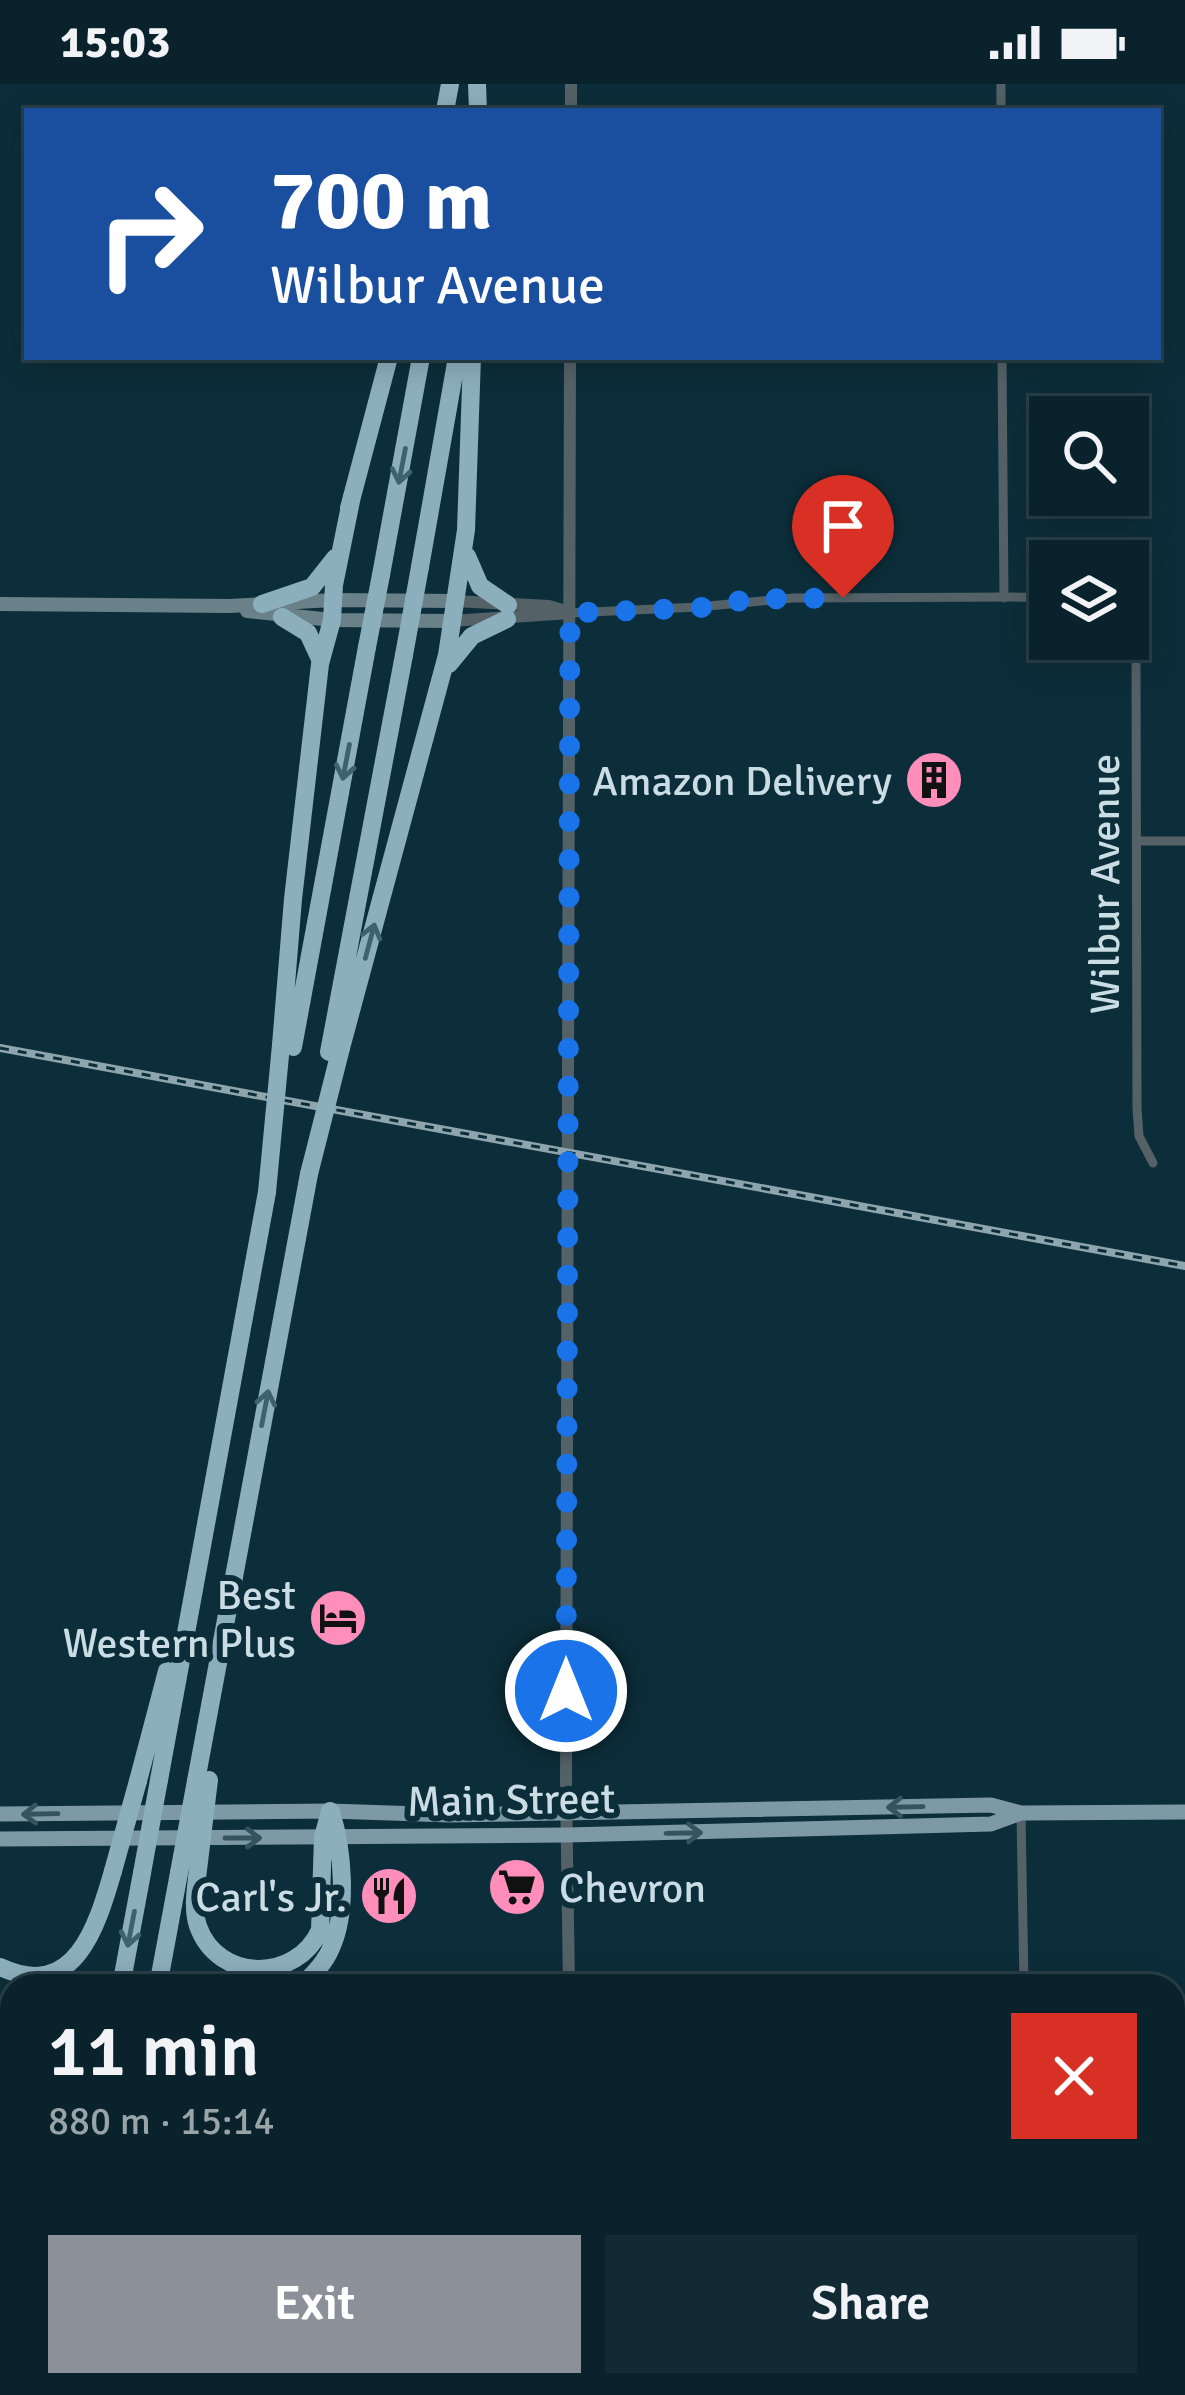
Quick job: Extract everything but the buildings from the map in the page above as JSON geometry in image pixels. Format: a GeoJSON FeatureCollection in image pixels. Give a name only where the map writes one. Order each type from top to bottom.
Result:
{"type":"FeatureCollection","features":[{"type":"Feature","properties":{"kind":"highway"},"geometry":{"type":"LineString","coordinates":[[262,604],[300,593],[322,579],[336,558],[388,360]]}},
{"type":"Feature","properties":{"kind":"highway"},"geometry":{"type":"LineString","coordinates":[[123,1974],[266,1192],[287,1046],[421,360]]}},
{"type":"Feature","properties":{"kind":"highway"},"geometry":{"type":"LineString","coordinates":[[161,1974],[188,1876],[244,1523],[335,1050],[456,360]]}},
{"type":"Feature","properties":{"kind":"highway"},"geometry":{"type":"LineString","coordinates":[[335,1050],[442,680],[466,530],[472,360]]}},
{"type":"Feature","properties":{"kind":"highway"},"geometry":{"type":"LineString","coordinates":[[287,1046],[320,664],[352,496]]}},
{"type":"Feature","properties":{"kind":"highway"},"geometry":{"type":"LineString","coordinates":[[442,680],[463,644],[507,612],[473,577],[466,530]]}},
{"type":"Feature","properties":{"kind":"highway"},"geometry":{"type":"LineString","coordinates":[[282,617],[308,633],[320,664]]}},
{"type":"Feature","properties":{"kind":"highway"},"geometry":{"type":"LineString","coordinates":[[42,1974],[74,1960],[91,1936],[113,1871],[175,1641],[204,1483],[215,1456]]}},
{"type":"Feature","properties":{"kind":"highway"},"geometry":{"type":"LineString","coordinates":[[312,1974],[337,1933],[330,1810]]}},
{"type":"Feature","properties":{"kind":"highway"},"geometry":{"type":"LineString","coordinates":[[188,1876],[195,1914],[213,1950],[236,1965],[277,1968],[304,1954],[320,1930],[331,1837]]}},
{"type":"Feature","properties":{"kind":"main road"},"geometry":{"type":"LineString","coordinates":[[0,604],[262,604],[453,611]]}},
{"type":"Feature","properties":{"kind":"main road"},"geometry":{"type":"LineString","coordinates":[[230,606],[282,617],[332,610]]}},
{"type":"Feature","properties":{"kind":"main road","name":"Main Street"},"geometry":{"type":"LineString","coordinates":[[0,1814],[330,1810],[566,1814],[991,1805],[1021,1814]]}},
{"type":"Feature","properties":{"kind":"main road","name":"Main Street"},"geometry":{"type":"LineString","coordinates":[[0,1839],[567,1835],[991,1824],[1021,1814],[1185,1811]]}},
{"type":"Feature","properties":{"kind":"street"},"geometry":{"type":"LineString","coordinates":[[569,1974],[571,360]]}},
{"type":"Feature","properties":{"kind":"street"},"geometry":{"type":"LineString","coordinates":[[1002,360],[1004,598]]}},
{"type":"Feature","properties":{"kind":"street"},"geometry":{"type":"LineString","coordinates":[[453,611],[698,608],[751,599],[1029,597]]}},
{"type":"Feature","properties":{"kind":"street","name":"Wilbur Avenue"},"geometry":{"type":"LineString","coordinates":[[1136,660],[1137,1108],[1138,1136],[1153,1163]]}},
{"type":"Feature","properties":{"kind":"street"},"geometry":{"type":"LineString","coordinates":[[1138,841],[1185,841]]}},
{"type":"Feature","properties":{"kind":"street"},"geometry":{"type":"LineString","coordinates":[[1021,1814],[1024,1974]]}},
{"type":"Feature","properties":{"kind":"railway"},"geometry":{"type":"LineString","coordinates":[[0,1048],[1185,1266]]}},
{"type":"Feature","properties":{"kind":"place","name":"Amazon Delivery"},"geometry":{"type":"Point","coordinates":[934,780]}},
{"type":"Feature","properties":{"kind":"place","name":"Best Western Plus"},"geometry":{"type":"Point","coordinates":[338,1618]}},
{"type":"Feature","properties":{"kind":"place","name":"Chevron"},"geometry":{"type":"Point","coordinates":[517,1887]}},
{"type":"Feature","properties":{"kind":"place","name":"Carl's Jr."},"geometry":{"type":"Point","coordinates":[389,1896]}},
{"type":"Feature","properties":{"kind":"route"},"geometry":{"type":"LineString","coordinates":[[566,1691],[570,613],[698,608],[751,599],[843,598]]}}]}
